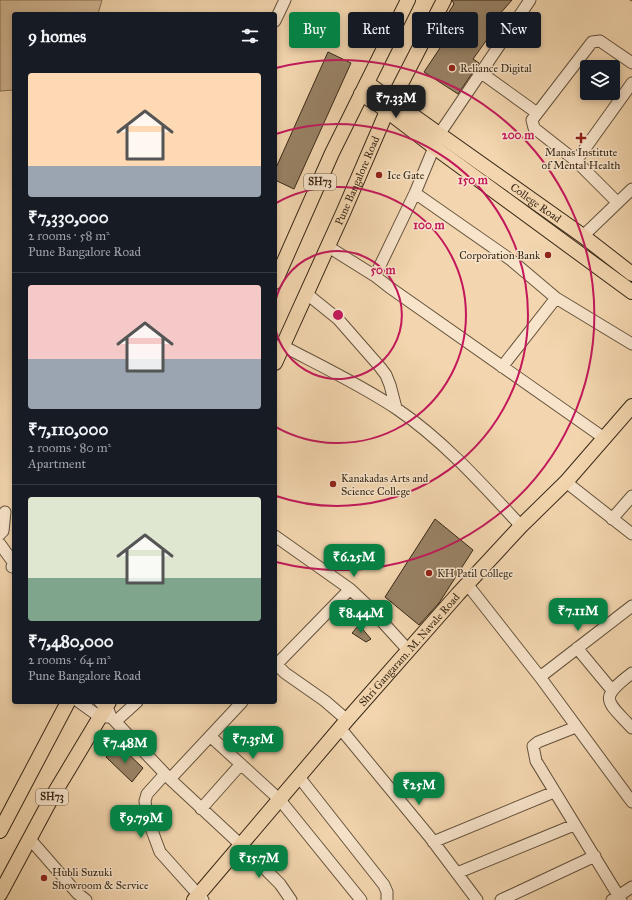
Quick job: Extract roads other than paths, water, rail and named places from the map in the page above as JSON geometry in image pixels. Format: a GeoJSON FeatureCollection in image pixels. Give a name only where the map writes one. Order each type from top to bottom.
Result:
{"type":"FeatureCollection","features":[{"type":"Feature","properties":{"kind":"main road","name":"SH73"},"geometry":{"type":"LineString","coordinates":[[277,277],[332,153],[393,33],[408,0]]}},
{"type":"Feature","properties":{"kind":"main road","name":"Pune Bangalore Road"},"geometry":{"type":"LineString","coordinates":[[277,359],[390,106],[444,0]]}},
{"type":"Feature","properties":{"kind":"main road"},"geometry":{"type":"LineString","coordinates":[[364,88],[390,106],[434,147],[632,292]]}},
{"type":"Feature","properties":{"kind":"main road","name":"College Road"},"geometry":{"type":"LineString","coordinates":[[390,106],[440,133],[632,273]]}},
{"type":"Feature","properties":{"kind":"main road","name":"Shri Gangaram. M. Navale Road"},"geometry":{"type":"LineString","coordinates":[[198,898],[343,724],[408,650],[521,526],[566,482],[632,406]]}},
{"type":"Feature","properties":{"kind":"main road","name":"SH73"},"geometry":{"type":"LineString","coordinates":[[0,831],[67,704]]}},
{"type":"Feature","properties":{"kind":"main road","name":"SH73"},"geometry":{"type":"LineString","coordinates":[[0,894],[30,838],[107,711]]}},
{"type":"Feature","properties":{"kind":"street"},"geometry":{"type":"LineString","coordinates":[[277,17],[285,0]]}},
{"type":"Feature","properties":{"kind":"street"},"geometry":{"type":"LineString","coordinates":[[375,276],[415,193],[440,133],[530,0]]}},
{"type":"Feature","properties":{"kind":"street"},"geometry":{"type":"LineString","coordinates":[[617,202],[576,161],[534,128],[532,120],[592,42],[600,41],[632,63]]}},
{"type":"Feature","properties":{"kind":"street"},"geometry":{"type":"LineString","coordinates":[[480,72],[537,113]]}},
{"type":"Feature","properties":{"kind":"street"},"geometry":{"type":"LineString","coordinates":[[576,161],[632,83]]}},
{"type":"Feature","properties":{"kind":"street"},"geometry":{"type":"LineString","coordinates":[[583,236],[632,189]]}},
{"type":"Feature","properties":{"kind":"street"},"geometry":{"type":"LineString","coordinates":[[415,193],[511,260],[556,298],[632,344]]}},
{"type":"Feature","properties":{"kind":"street"},"geometry":{"type":"LineString","coordinates":[[327,246],[375,276],[395,292],[604,438]]}},
{"type":"Feature","properties":{"kind":"street"},"geometry":{"type":"LineString","coordinates":[[307,294],[338,319],[380,367],[386,375],[390,385],[396,408]]}},
{"type":"Feature","properties":{"kind":"street"},"geometry":{"type":"LineString","coordinates":[[502,367],[556,298]]}},
{"type":"Feature","properties":{"kind":"street"},"geometry":{"type":"LineString","coordinates":[[283,346],[339,375],[396,408],[457,458],[521,526]]}},
{"type":"Feature","properties":{"kind":"street"},"geometry":{"type":"LineString","coordinates":[[566,482],[632,534]]}},
{"type":"Feature","properties":{"kind":"street"},"geometry":{"type":"LineString","coordinates":[[612,518],[632,496]]}},
{"type":"Feature","properties":{"kind":"street"},"geometry":{"type":"LineString","coordinates":[[0,537],[3,531],[5,512]]}},
{"type":"Feature","properties":{"kind":"street"},"geometry":{"type":"LineString","coordinates":[[277,537],[350,589],[367,605],[408,650]]}},
{"type":"Feature","properties":{"kind":"street"},"geometry":{"type":"LineString","coordinates":[[0,544],[12,561]]}},
{"type":"Feature","properties":{"kind":"street"},"geometry":{"type":"LineString","coordinates":[[467,584],[540,677],[632,802]]}},
{"type":"Feature","properties":{"kind":"street"},"geometry":{"type":"LineString","coordinates":[[277,662],[350,589]]}},
{"type":"Feature","properties":{"kind":"street"},"geometry":{"type":"LineString","coordinates":[[540,677],[632,606]]}},
{"type":"Feature","properties":{"kind":"street"},"geometry":{"type":"LineString","coordinates":[[577,648],[611,689]]}},
{"type":"Feature","properties":{"kind":"street"},"geometry":{"type":"LineString","coordinates":[[277,666],[343,724],[477,900]]}},
{"type":"Feature","properties":{"kind":"street"},"geometry":{"type":"LineString","coordinates":[[632,673],[611,689],[609,697],[612,706],[632,728]]}},
{"type":"Feature","properties":{"kind":"street"},"geometry":{"type":"LineString","coordinates":[[84,704],[107,711],[167,776],[201,810],[241,845],[280,884],[291,900]]}},
{"type":"Feature","properties":{"kind":"street"},"geometry":{"type":"LineString","coordinates":[[107,711],[130,704]]}},
{"type":"Feature","properties":{"kind":"street"},"geometry":{"type":"LineString","coordinates":[[198,898],[160,852],[147,817],[145,801],[147,794],[210,736],[240,704]]}},
{"type":"Feature","properties":{"kind":"street"},"geometry":{"type":"LineString","coordinates":[[576,727],[538,742],[533,746],[536,761],[574,825],[595,856],[617,899],[632,887]]}},
{"type":"Feature","properties":{"kind":"street"},"geometry":{"type":"LineString","coordinates":[[210,736],[280,800],[362,900]]}},
{"type":"Feature","properties":{"kind":"street"},"geometry":{"type":"LineString","coordinates":[[201,810],[241,764]]}},
{"type":"Feature","properties":{"kind":"street"},"geometry":{"type":"LineString","coordinates":[[299,777],[384,885],[387,892],[387,900]]}},
{"type":"Feature","properties":{"kind":"street"},"geometry":{"type":"LineString","coordinates":[[433,842],[554,792]]}},
{"type":"Feature","properties":{"kind":"street"},"geometry":{"type":"LineString","coordinates":[[457,873],[574,825]]}},
{"type":"Feature","properties":{"kind":"street"},"geometry":{"type":"LineString","coordinates":[[30,838],[77,893],[86,900]]}},
{"type":"Feature","properties":{"kind":"street"},"geometry":{"type":"LineString","coordinates":[[501,900],[595,856]]}},
{"type":"Feature","properties":{"kind":"place","name":"Reliance Digital"},"geometry":{"type":"Point","coordinates":[452,68]}},
{"type":"Feature","properties":{"kind":"place","name":"Manas Institute of Mental Health"},"geometry":{"type":"Point","coordinates":[581,138]}},
{"type":"Feature","properties":{"kind":"place","name":"Ice Gate"},"geometry":{"type":"Point","coordinates":[379,175]}},
{"type":"Feature","properties":{"kind":"place","name":"Corporation Bank"},"geometry":{"type":"Point","coordinates":[548,255]}},
{"type":"Feature","properties":{"kind":"place","name":"Kanakadas Arts and Science College"},"geometry":{"type":"Point","coordinates":[333,484]}},
{"type":"Feature","properties":{"kind":"place","name":"KH Patil College"},"geometry":{"type":"Point","coordinates":[429,573]}},
{"type":"Feature","properties":{"kind":"place","name":"Hubli Suzuki Showroom & Service"},"geometry":{"type":"Point","coordinates":[44,878]}}]}
